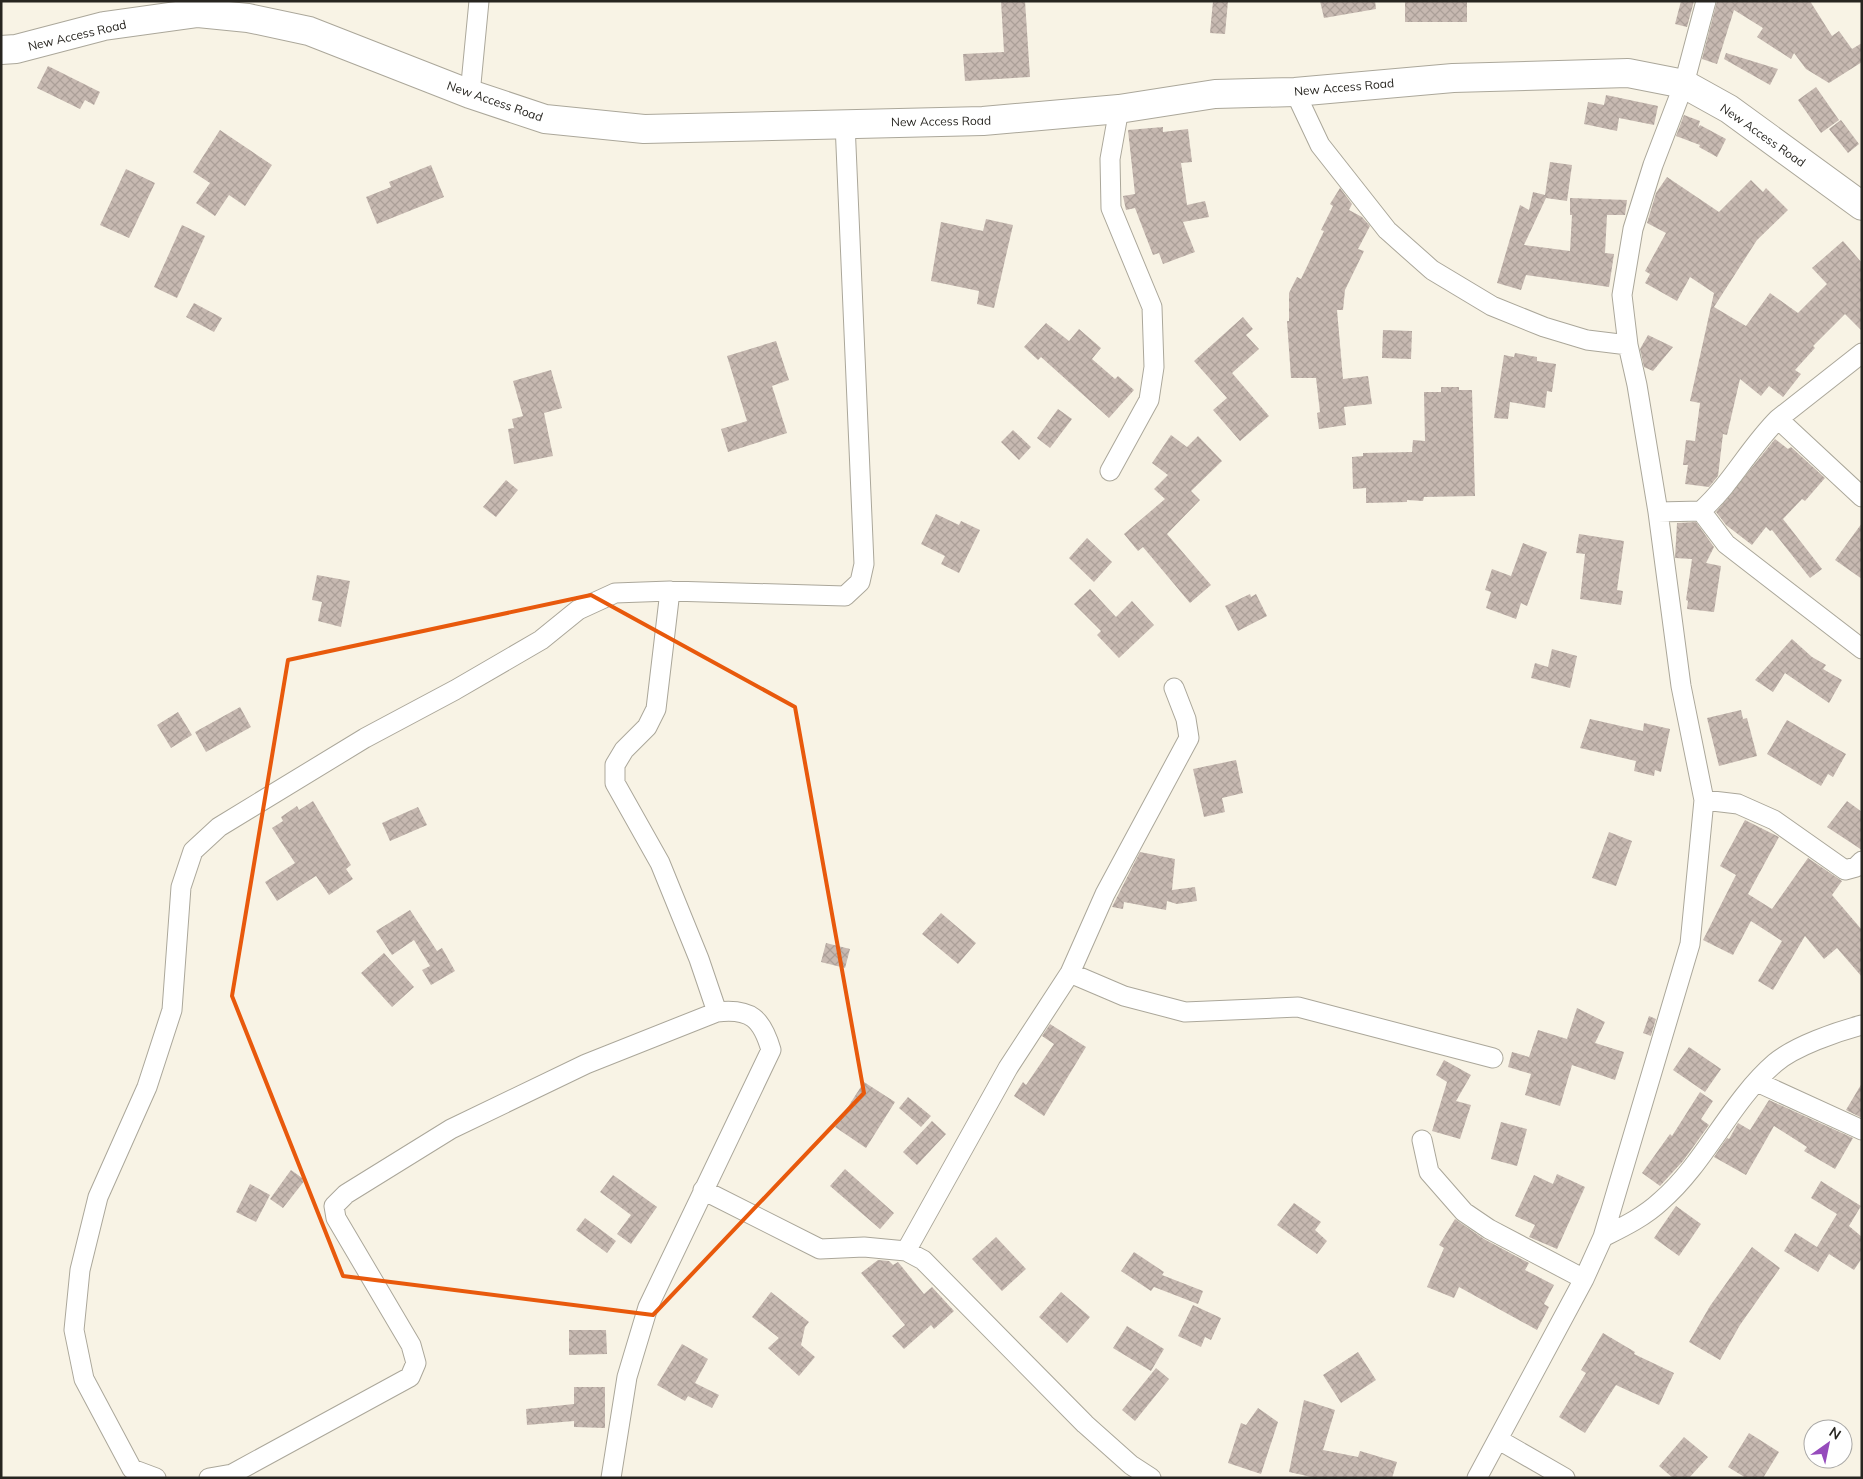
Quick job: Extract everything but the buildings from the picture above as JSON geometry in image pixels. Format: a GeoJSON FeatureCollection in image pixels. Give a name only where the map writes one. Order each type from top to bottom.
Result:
{"type":"FeatureCollection","features":[{"type":"Feature","properties":{"kind":"main road","name":"New Access Road"},"geometry":{"type":"LineString","coordinates":[[1,50],[16,49],[104,26],[199,7],[309,31],[470,94],[545,118],[644,129],[982,121],[1119,109],[1215,94],[1294,92],[1453,78],[1628,73],[1684,84],[1729,109],[1862,206]]}},
{"type":"Feature","properties":{"kind":"street"},"geometry":{"type":"LineString","coordinates":[[470,94],[479,1]]}},
{"type":"Feature","properties":{"kind":"street"},"geometry":{"type":"LineString","coordinates":[[1477,1478],[1584,1279],[1603,1237],[1690,944],[1704,800],[1681,686],[1658,512],[1637,385],[1628,345],[1622,295],[1626,262],[1653,164],[1684,84],[1706,1]]}},
{"type":"Feature","properties":{"kind":"street"},"geometry":{"type":"LineString","coordinates":[[1294,92],[1320,145],[1387,230],[1432,270],[1492,306],[1544,327],[1587,340],[1628,345]]}},
{"type":"Feature","properties":{"kind":"street"},"geometry":{"type":"LineString","coordinates":[[1110,471],[1149,400],[1154,367],[1152,307],[1111,208],[1110,159],[1119,109]]}},
{"type":"Feature","properties":{"kind":"street"},"geometry":{"type":"LineString","coordinates":[[156,1478],[132,1469],[84,1380],[74,1330],[80,1270],[98,1197],[147,1087],[172,1010],[181,887],[193,851],[220,827],[364,738],[454,690],[540,640],[578,610],[615,593],[670,591],[845,596],[860,582],[864,564],[845,123]]}},
{"type":"Feature","properties":{"kind":"street"},"geometry":{"type":"LineString","coordinates":[[1658,512],[1701,511],[1722,492],[1760,437],[1778,419],[1862,353]]}},
{"type":"Feature","properties":{"kind":"street"},"geometry":{"type":"LineString","coordinates":[[1778,419],[1862,497]]}},
{"type":"Feature","properties":{"kind":"street"},"geometry":{"type":"LineString","coordinates":[[1701,511],[1726,544],[1862,648]]}},
{"type":"Feature","properties":{"kind":"street"},"geometry":{"type":"LineString","coordinates":[[670,591],[656,709],[647,727],[624,750],[615,765],[615,783],[660,863],[699,959],[717,1012]]}},
{"type":"Feature","properties":{"kind":"street"},"geometry":{"type":"LineString","coordinates":[[906,1251],[1008,1068],[1070,973],[1104,894],[1189,738],[1186,719],[1174,688]]}},
{"type":"Feature","properties":{"kind":"street"},"geometry":{"type":"LineString","coordinates":[[1704,800],[1738,804],[1774,820],[1845,870],[1856,867],[1862,861]]}},
{"type":"Feature","properties":{"kind":"street"},"geometry":{"type":"LineString","coordinates":[[1070,973],[1124,996],[1185,1012],[1298,1007],[1493,1058]]}},
{"type":"Feature","properties":{"kind":"street"},"geometry":{"type":"LineString","coordinates":[[209,1478],[232,1474],[410,1377],[416,1362],[411,1345],[336,1218],[334,1206],[346,1194],[451,1129],[586,1064],[717,1012],[736,1010],[752,1016],[765,1029],[771,1050],[648,1307],[627,1377],[611,1478]]}},
{"type":"Feature","properties":{"kind":"street"},"geometry":{"type":"LineString","coordinates":[[1603,1237],[1638,1218],[1661,1201],[1685,1176],[1757,1082],[1776,1063],[1794,1050],[1862,1025]]}},
{"type":"Feature","properties":{"kind":"street"},"geometry":{"type":"LineString","coordinates":[[1757,1082],[1862,1130]]}},
{"type":"Feature","properties":{"kind":"street"},"geometry":{"type":"LineString","coordinates":[[1422,1140],[1430,1172],[1464,1212],[1489,1229],[1584,1279]]}},
{"type":"Feature","properties":{"kind":"street"},"geometry":{"type":"LineString","coordinates":[[703,1190],[820,1249],[864,1247],[906,1251],[923,1260],[1085,1424],[1131,1465],[1151,1478]]}},
{"type":"Feature","properties":{"kind":"street"},"geometry":{"type":"LineString","coordinates":[[1498,1440],[1565,1478]]}},
{"type":"Feature","properties":{"kind":"highlighted area"},"geometry":{"type":"Polygon","coordinates":[[[591,595],[795,707],[864,1093],[653,1315],[343,1276],[232,996],[288,660],[591,595]]]}}]}
